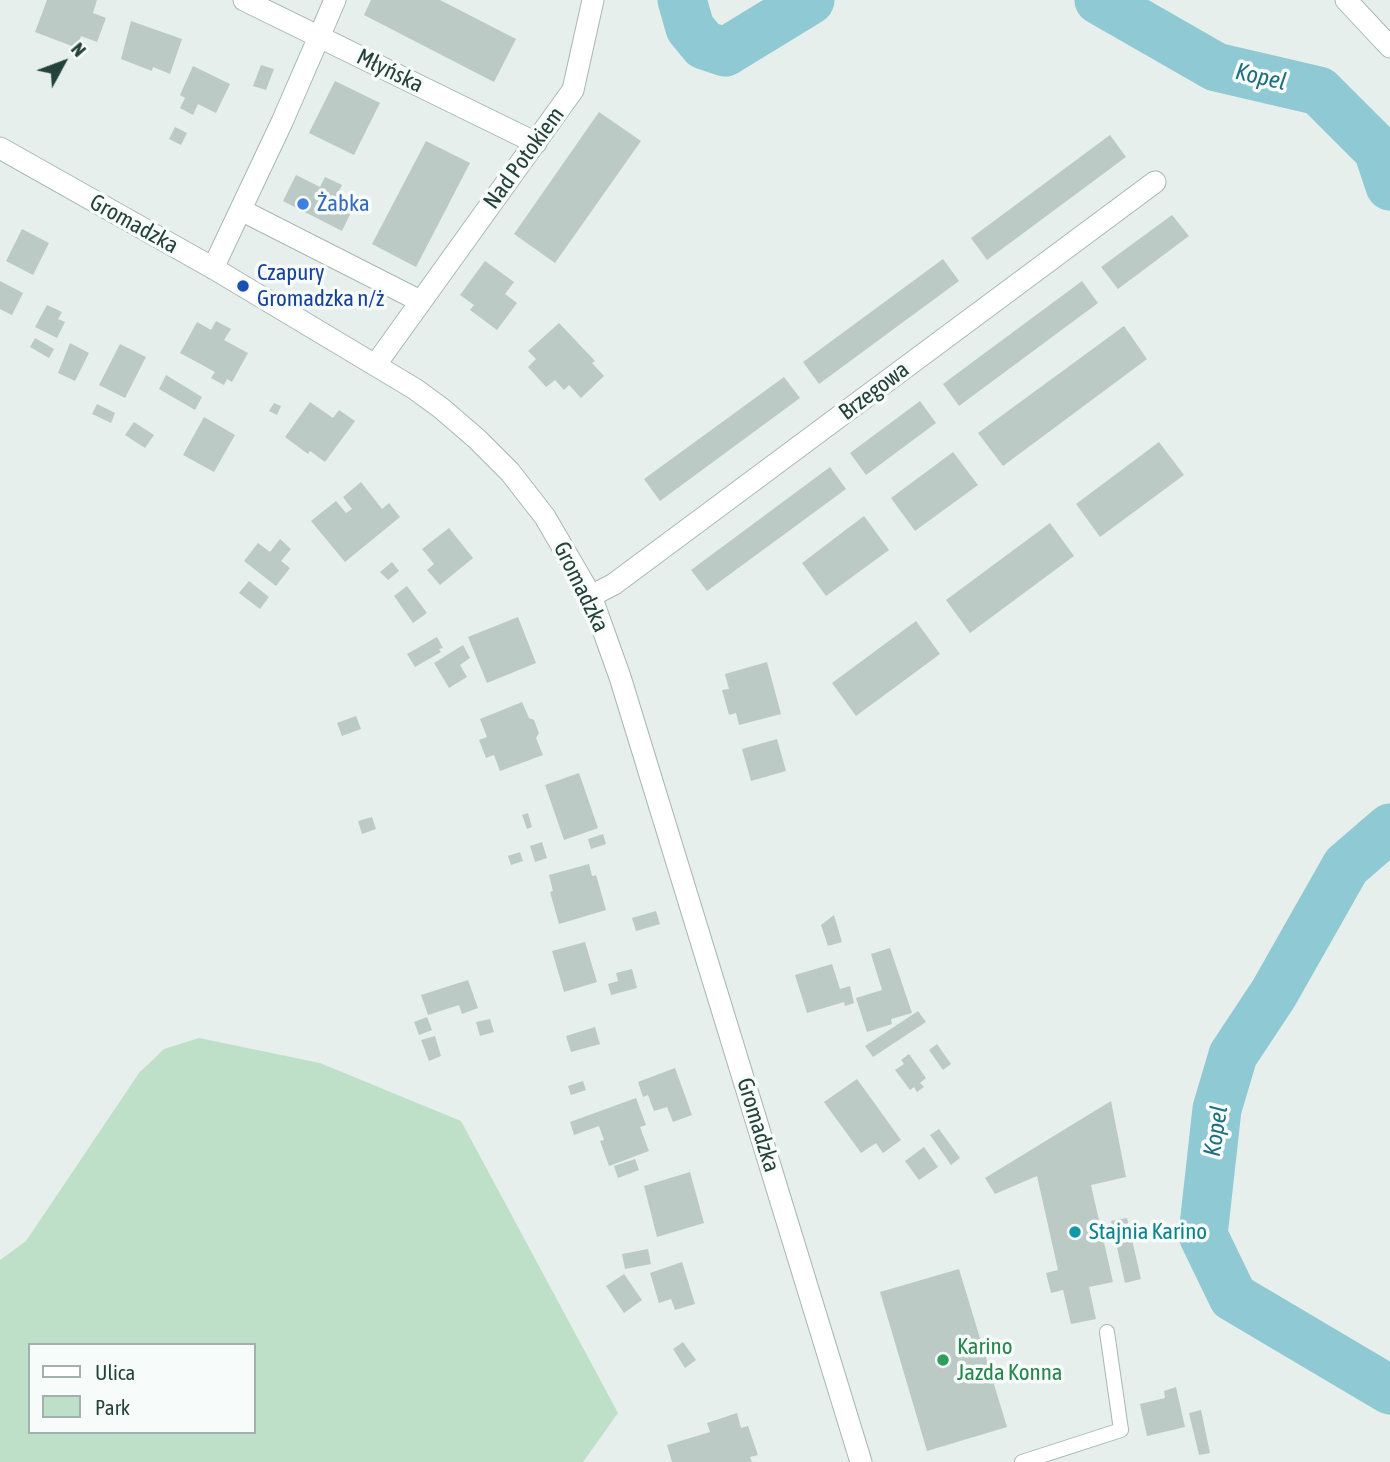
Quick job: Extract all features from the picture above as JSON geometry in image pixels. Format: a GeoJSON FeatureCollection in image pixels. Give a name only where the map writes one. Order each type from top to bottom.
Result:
{"type":"FeatureCollection","features":[{"type":"Feature","properties":{"kind":"street","name":"Młyńska"},"geometry":{"type":"LineString","coordinates":[[244,0],[536,143]]}},
{"type":"Feature","properties":{"kind":"street"},"geometry":{"type":"LineString","coordinates":[[213,268],[335,0]]}},
{"type":"Feature","properties":{"kind":"street","name":"Nad Potokiem"},"geometry":{"type":"LineString","coordinates":[[376,363],[573,90],[593,0]]}},
{"type":"Feature","properties":{"kind":"street"},"geometry":{"type":"LineString","coordinates":[[1346,0],[1387,37]]}},
{"type":"Feature","properties":{"kind":"street","name":"Gromadzka"},"geometry":{"type":"LineString","coordinates":[[0,148],[376,363],[441,408],[510,472],[545,517],[591,596],[621,677],[861,1462]]}},
{"type":"Feature","properties":{"kind":"street","name":"Brzegowa"},"geometry":{"type":"LineString","coordinates":[[591,596],[614,584],[1155,182]]}},
{"type":"Feature","properties":{"kind":"street"},"geometry":{"type":"LineString","coordinates":[[241,210],[420,302]]}},
{"type":"Feature","properties":{"kind":"lane"},"geometry":{"type":"LineString","coordinates":[[1022,1462],[1121,1430],[1107,1332]]}},
{"type":"Feature","properties":{"kind":"green space"},"geometry":{"type":"Polygon","coordinates":[[[199,1038],[320,1063],[461,1121],[618,1413],[583,1462],[0,1462],[0,1260],[26,1241],[139,1073],[164,1049],[199,1038]]]}},
{"type":"Feature","properties":{"kind":"building"},"geometry":{"type":"Polygon","coordinates":[[[47,0],[97,0],[93,13],[106,18],[97,42],[81,36],[77,48],[35,32],[47,0]]]}},
{"type":"Feature","properties":{"kind":"building"},"geometry":{"type":"Polygon","coordinates":[[[371,0],[440,0],[516,39],[494,82],[364,15],[371,0]]]}},
{"type":"Feature","properties":{"kind":"building"},"geometry":{"type":"Polygon","coordinates":[[[131,21],[182,39],[170,74],[153,67],[152,71],[121,59],[131,21]]]}},
{"type":"Feature","properties":{"kind":"building"},"geometry":{"type":"Polygon","coordinates":[[[261,65],[274,69],[266,90],[253,86],[261,65]]]}},
{"type":"Feature","properties":{"kind":"building"},"geometry":{"type":"Polygon","coordinates":[[[193,66],[230,84],[216,113],[198,104],[193,115],[180,108],[185,98],[180,95],[193,66]]]}},
{"type":"Feature","properties":{"kind":"building"},"geometry":{"type":"Polygon","coordinates":[[[335,81],[380,103],[354,155],[309,133],[335,81]]]}},
{"type":"Feature","properties":{"kind":"building"},"geometry":{"type":"Polygon","coordinates":[[[599,112],[641,141],[555,263],[514,234],[599,112]]]}},
{"type":"Feature","properties":{"kind":"building"},"geometry":{"type":"Polygon","coordinates":[[[175,127],[187,133],[181,145],[169,139],[175,127]]]}},
{"type":"Feature","properties":{"kind":"building"},"geometry":{"type":"Polygon","coordinates":[[[1110,135],[1126,157],[987,260],[971,238],[1110,135]]]}},
{"type":"Feature","properties":{"kind":"building"},"geometry":{"type":"Polygon","coordinates":[[[426,141],[470,163],[416,267],[372,244],[426,141]]]}},
{"type":"Feature","properties":{"kind":"building"},"geometry":{"type":"Polygon","coordinates":[[[296,175],[320,187],[325,177],[342,185],[337,195],[355,204],[342,231],[283,201],[296,175]]]}},
{"type":"Feature","properties":{"kind":"building"},"geometry":{"type":"Polygon","coordinates":[[[1172,215],[1189,236],[1118,289],[1101,267],[1172,215]]]}},
{"type":"Feature","properties":{"kind":"building"},"geometry":{"type":"Polygon","coordinates":[[[22,229],[49,243],[33,275],[6,261],[22,229]]]}},
{"type":"Feature","properties":{"kind":"building"},"geometry":{"type":"Polygon","coordinates":[[[943,259],[959,281],[819,384],[803,362],[943,259]]]}},
{"type":"Feature","properties":{"kind":"building"},"geometry":{"type":"Polygon","coordinates":[[[485,261],[514,282],[505,294],[517,303],[497,330],[470,310],[474,305],[460,295],[485,261]]]}},
{"type":"Feature","properties":{"kind":"building"},"geometry":{"type":"Polygon","coordinates":[[[0,281],[23,293],[12,315],[0,309],[0,281]]]}},
{"type":"Feature","properties":{"kind":"building"},"geometry":{"type":"Polygon","coordinates":[[[1082,281],[1098,303],[959,406],[943,384],[1082,281]]]}},
{"type":"Feature","properties":{"kind":"building"},"geometry":{"type":"Polygon","coordinates":[[[47,305],[62,312],[58,319],[65,322],[57,338],[35,327],[47,305]]]}},
{"type":"Feature","properties":{"kind":"building"},"geometry":{"type":"Polygon","coordinates":[[[216,321],[231,329],[224,340],[248,353],[232,382],[227,379],[224,385],[211,378],[215,372],[180,353],[197,322],[211,330],[216,321]]]}},
{"type":"Feature","properties":{"kind":"building"},"geometry":{"type":"Polygon","coordinates":[[[559,323],[595,361],[592,363],[604,376],[581,398],[569,385],[564,390],[555,380],[546,387],[528,367],[536,359],[528,351],[559,323]]]}},
{"type":"Feature","properties":{"kind":"building"},"geometry":{"type":"Polygon","coordinates":[[[1124,326],[1147,359],[1003,466],[978,433],[1124,326]]]}},
{"type":"Feature","properties":{"kind":"building"},"geometry":{"type":"Polygon","coordinates":[[[35,338],[54,349],[49,358],[30,347],[35,338]]]}},
{"type":"Feature","properties":{"kind":"building"},"geometry":{"type":"Polygon","coordinates":[[[70,343],[89,353],[75,381],[58,373],[70,343]]]}},
{"type":"Feature","properties":{"kind":"building"},"geometry":{"type":"Polygon","coordinates":[[[120,344],[146,357],[125,398],[99,385],[120,344]]]}},
{"type":"Feature","properties":{"kind":"building"},"geometry":{"type":"Polygon","coordinates":[[[166,375],[202,397],[195,410],[159,389],[166,375]]]}},
{"type":"Feature","properties":{"kind":"building"},"geometry":{"type":"Polygon","coordinates":[[[784,377],[800,398],[660,501],[644,479],[784,377]]]}},
{"type":"Feature","properties":{"kind":"building"},"geometry":{"type":"Polygon","coordinates":[[[920,401],[936,423],[866,475],[850,453],[920,401]]]}},
{"type":"Feature","properties":{"kind":"building"},"geometry":{"type":"Polygon","coordinates":[[[310,402],[333,418],[339,410],[355,421],[325,462],[310,451],[308,454],[285,437],[310,402]]]}},
{"type":"Feature","properties":{"kind":"building"},"geometry":{"type":"Polygon","coordinates":[[[274,403],[281,406],[277,415],[269,411],[274,403]]]}},
{"type":"Feature","properties":{"kind":"building"},"geometry":{"type":"Polygon","coordinates":[[[97,404],[115,413],[111,423],[92,414],[97,404]]]}},
{"type":"Feature","properties":{"kind":"building"},"geometry":{"type":"Polygon","coordinates":[[[204,417],[235,435],[214,472],[183,455],[204,417]]]}},
{"type":"Feature","properties":{"kind":"building"},"geometry":{"type":"Polygon","coordinates":[[[134,422],[154,435],[145,448],[125,435],[134,422]]]}},
{"type":"Feature","properties":{"kind":"building"},"geometry":{"type":"Polygon","coordinates":[[[1159,442],[1184,475],[1100,537],[1076,504],[1159,442]]]}},
{"type":"Feature","properties":{"kind":"building"},"geometry":{"type":"Polygon","coordinates":[[[953,452],[978,485],[915,531],[891,498],[953,452]]]}},
{"type":"Feature","properties":{"kind":"building"},"geometry":{"type":"Polygon","coordinates":[[[830,467],[846,489],[707,591],[691,570],[830,467]]]}},
{"type":"Feature","properties":{"kind":"building"},"geometry":{"type":"Polygon","coordinates":[[[361,482],[382,509],[389,503],[400,517],[345,562],[311,521],[336,501],[346,513],[352,509],[343,497],[361,482]]]}},
{"type":"Feature","properties":{"kind":"building"},"geometry":{"type":"Polygon","coordinates":[[[864,516],[889,550],[826,596],[802,563],[864,516]]]}},
{"type":"Feature","properties":{"kind":"building"},"geometry":{"type":"Polygon","coordinates":[[[1050,523],[1074,556],[970,633],[946,600],[1050,523]]]}},
{"type":"Feature","properties":{"kind":"building"},"geometry":{"type":"Polygon","coordinates":[[[449,528],[473,558],[440,585],[427,570],[434,564],[422,549],[449,528]]]}},
{"type":"Feature","properties":{"kind":"building"},"geometry":{"type":"Polygon","coordinates":[[[280,539],[291,549],[281,561],[290,568],[276,586],[244,561],[258,543],[270,552],[280,539]]]}},
{"type":"Feature","properties":{"kind":"building"},"geometry":{"type":"Polygon","coordinates":[[[392,562],[399,571],[388,580],[380,572],[392,562]]]}},
{"type":"Feature","properties":{"kind":"building"},"geometry":{"type":"Polygon","coordinates":[[[249,581],[269,597],[260,609],[239,593],[249,581]]]}},
{"type":"Feature","properties":{"kind":"building"},"geometry":{"type":"Polygon","coordinates":[[[407,586],[427,613],[413,623],[394,596],[407,586]]]}},
{"type":"Feature","properties":{"kind":"building"},"geometry":{"type":"Polygon","coordinates":[[[518,617],[536,663],[487,683],[468,637],[518,617]]]}},
{"type":"Feature","properties":{"kind":"building"},"geometry":{"type":"Polygon","coordinates":[[[916,621],[940,654],[856,716],[832,683],[916,621]]]}},
{"type":"Feature","properties":{"kind":"building"},"geometry":{"type":"Polygon","coordinates":[[[437,637],[443,648],[439,649],[441,652],[415,667],[407,654],[437,637]]]}},
{"type":"Feature","properties":{"kind":"building"},"geometry":{"type":"Polygon","coordinates":[[[463,645],[470,658],[460,665],[467,677],[449,688],[434,663],[463,645]]]}},
{"type":"Feature","properties":{"kind":"building"},"geometry":{"type":"Polygon","coordinates":[[[767,662],[781,714],[739,725],[736,713],[729,715],[722,690],[729,689],[725,674],[767,662]]]}},
{"type":"Feature","properties":{"kind":"building"},"geometry":{"type":"Polygon","coordinates":[[[522,702],[529,718],[534,720],[539,733],[536,738],[543,755],[500,771],[494,755],[486,758],[479,740],[487,737],[480,719],[522,702]]]}},
{"type":"Feature","properties":{"kind":"building"},"geometry":{"type":"Polygon","coordinates":[[[356,716],[361,729],[342,736],[337,723],[356,716]]]}},
{"type":"Feature","properties":{"kind":"building"},"geometry":{"type":"Polygon","coordinates":[[[777,739],[786,771],[751,781],[742,749],[777,739]]]}},
{"type":"Feature","properties":{"kind":"building"},"geometry":{"type":"Polygon","coordinates":[[[579,773],[598,828],[564,840],[545,785],[579,773]]]}},
{"type":"Feature","properties":{"kind":"building"},"geometry":{"type":"Polygon","coordinates":[[[528,813],[532,827],[527,829],[522,815],[528,813]]]}},
{"type":"Feature","properties":{"kind":"building"},"geometry":{"type":"Polygon","coordinates":[[[372,817],[376,829],[362,834],[358,821],[372,817]]]}},
{"type":"Feature","properties":{"kind":"building"},"geometry":{"type":"Polygon","coordinates":[[[603,834],[606,844],[591,849],[588,839],[603,834]]]}},
{"type":"Feature","properties":{"kind":"building"},"geometry":{"type":"Polygon","coordinates":[[[542,842],[547,858],[535,862],[530,846],[542,842]]]}},
{"type":"Feature","properties":{"kind":"building"},"geometry":{"type":"Polygon","coordinates":[[[520,852],[523,861],[511,865],[508,856],[520,852]]]}},
{"type":"Feature","properties":{"kind":"building"},"geometry":{"type":"Polygon","coordinates":[[[589,864],[592,876],[596,875],[606,910],[559,924],[550,892],[553,891],[549,875],[589,864]]]}},
{"type":"Feature","properties":{"kind":"building"},"geometry":{"type":"Polygon","coordinates":[[[656,911],[660,924],[636,931],[632,918],[656,911]]]}},
{"type":"Feature","properties":{"kind":"building"},"geometry":{"type":"Polygon","coordinates":[[[834,915],[842,942],[828,946],[821,925],[834,915]]]}},
{"type":"Feature","properties":{"kind":"building"},"geometry":{"type":"Polygon","coordinates":[[[585,942],[597,982],[564,992],[552,951],[585,942]]]}},
{"type":"Feature","properties":{"kind":"building"},"geometry":{"type":"Polygon","coordinates":[[[890,948],[912,1013],[891,1019],[892,1024],[867,1032],[856,998],[882,990],[871,954],[890,948]]]}},
{"type":"Feature","properties":{"kind":"building"},"geometry":{"type":"Polygon","coordinates":[[[832,964],[840,989],[850,986],[854,1003],[845,1006],[844,1002],[807,1013],[795,975],[832,964]]]}},
{"type":"Feature","properties":{"kind":"building"},"geometry":{"type":"Polygon","coordinates":[[[632,969],[637,988],[611,995],[608,984],[618,981],[616,973],[632,969]]]}},
{"type":"Feature","properties":{"kind":"building"},"geometry":{"type":"Polygon","coordinates":[[[468,980],[478,1008],[462,1014],[459,1005],[428,1015],[421,995],[468,980]]]}},
{"type":"Feature","properties":{"kind":"building"},"geometry":{"type":"Polygon","coordinates":[[[918,1011],[926,1022],[873,1057],[865,1046],[918,1011]]]}},
{"type":"Feature","properties":{"kind":"building"},"geometry":{"type":"Polygon","coordinates":[[[427,1017],[432,1030],[419,1035],[414,1022],[427,1017]]]}},
{"type":"Feature","properties":{"kind":"building"},"geometry":{"type":"Polygon","coordinates":[[[490,1019],[494,1032],[480,1036],[476,1022],[490,1019]]]}},
{"type":"Feature","properties":{"kind":"building"},"geometry":{"type":"Polygon","coordinates":[[[595,1027],[600,1044],[571,1052],[566,1036],[595,1027]]]}},
{"type":"Feature","properties":{"kind":"building"},"geometry":{"type":"Polygon","coordinates":[[[435,1036],[441,1056],[429,1061],[421,1040],[435,1036]]]}},
{"type":"Feature","properties":{"kind":"building"},"geometry":{"type":"Polygon","coordinates":[[[937,1044],[951,1064],[943,1070],[929,1050],[937,1044]]]}},
{"type":"Feature","properties":{"kind":"building"},"geometry":{"type":"Polygon","coordinates":[[[909,1054],[926,1078],[920,1083],[924,1087],[917,1092],[914,1087],[910,1090],[895,1070],[904,1064],[901,1060],[909,1054]]]}},
{"type":"Feature","properties":{"kind":"building"},"geometry":{"type":"Polygon","coordinates":[[[675,1068],[692,1115],[673,1122],[667,1107],[654,1111],[648,1095],[643,1097],[638,1082],[675,1068]]]}},
{"type":"Feature","properties":{"kind":"building"},"geometry":{"type":"Polygon","coordinates":[[[857,1079],[901,1140],[883,1153],[876,1143],[861,1153],[824,1102],[857,1079]]]}},
{"type":"Feature","properties":{"kind":"building"},"geometry":{"type":"Polygon","coordinates":[[[583,1081],[586,1090],[571,1095],[568,1086],[583,1081]]]}},
{"type":"Feature","properties":{"kind":"building"},"geometry":{"type":"Polygon","coordinates":[[[636,1098],[646,1125],[640,1127],[649,1151],[609,1166],[600,1141],[604,1140],[599,1126],[574,1135],[570,1122],[636,1098]]]}},
{"type":"Feature","properties":{"kind":"building","name":"Stajnia Karino"},"geometry":{"type":"Polygon","coordinates":[[[1111,1101],[1126,1177],[1091,1185],[1113,1282],[1089,1287],[1096,1319],[1071,1324],[1063,1290],[1051,1293],[1046,1273],[1058,1270],[1037,1176],[995,1194],[985,1178],[1111,1101]]]}},
{"type":"Feature","properties":{"kind":"building"},"geometry":{"type":"Polygon","coordinates":[[[939,1129],[960,1158],[951,1165],[930,1135],[939,1129]]]}},
{"type":"Feature","properties":{"kind":"building"},"geometry":{"type":"Polygon","coordinates":[[[924,1147],[938,1167],[919,1180],[905,1161],[924,1147]]]}},
{"type":"Feature","properties":{"kind":"building"},"geometry":{"type":"Polygon","coordinates":[[[635,1159],[639,1170],[618,1178],[614,1166],[635,1159]]]}},
{"type":"Feature","properties":{"kind":"building"},"geometry":{"type":"Polygon","coordinates":[[[690,1172],[704,1223],[657,1237],[644,1186],[690,1172]]]}},
{"type":"Feature","properties":{"kind":"building"},"geometry":{"type":"Polygon","coordinates":[[[1127,1218],[1141,1279],[1125,1283],[1111,1221],[1127,1218]]]}},
{"type":"Feature","properties":{"kind":"building"},"geometry":{"type":"Polygon","coordinates":[[[648,1249],[651,1264],[625,1269],[622,1254],[648,1249]]]}},
{"type":"Feature","properties":{"kind":"building"},"geometry":{"type":"Polygon","coordinates":[[[682,1262],[695,1304],[675,1310],[671,1299],[659,1303],[650,1273],[682,1262]]]}},
{"type":"Feature","properties":{"kind":"building","name":"Karino Jazda Konna"},"geometry":{"type":"Polygon","coordinates":[[[959,1269],[1007,1427],[927,1451],[880,1292],[959,1269]]]}},
{"type":"Feature","properties":{"kind":"building"},"geometry":{"type":"Polygon","coordinates":[[[624,1274],[642,1300],[624,1313],[606,1286],[624,1274]]]}},
{"type":"Feature","properties":{"kind":"building"},"geometry":{"type":"Polygon","coordinates":[[[683,1342],[696,1360],[685,1368],[673,1349],[683,1342]]]}},
{"type":"Feature","properties":{"kind":"building"},"geometry":{"type":"Polygon","coordinates":[[[1176,1387],[1185,1427],[1147,1436],[1140,1404],[1165,1398],[1164,1391],[1176,1387]]]}},
{"type":"Feature","properties":{"kind":"building"},"geometry":{"type":"Polygon","coordinates":[[[1201,1410],[1210,1453],[1199,1455],[1189,1413],[1201,1410]]]}},
{"type":"Feature","properties":{"kind":"building"},"geometry":{"type":"Polygon","coordinates":[[[737,1413],[741,1428],[748,1426],[758,1455],[750,1457],[752,1462],[672,1462],[667,1445],[710,1432],[707,1423],[737,1413]]]}},
{"type":"Feature","properties":{"kind":"waterway","name":"Kopel"},"geometry":{"type":"LineString","coordinates":[[682,0],[690,28],[704,45],[725,52],[810,0]]}},
{"type":"Feature","properties":{"kind":"waterway","name":"Kopel"},"geometry":{"type":"LineString","coordinates":[[1099,0],[1216,67],[1319,91],[1378,150],[1390,186]]}},
{"type":"Feature","properties":{"kind":"waterway","name":"Kopel"},"geometry":{"type":"LineString","coordinates":[[1390,828],[1346,866],[1274,993],[1233,1055],[1217,1109],[1203,1235],[1233,1297],[1390,1390]]}},
{"type":"Feature","properties":{"kind":"place","name":"Żabka"},"geometry":{"type":"Point","coordinates":[303,204]}},
{"type":"Feature","properties":{"kind":"place","name":"Czapury Gromadzka n/ż"},"geometry":{"type":"Point","coordinates":[243,286]}},
{"type":"Feature","properties":{"kind":"place","name":"Stajnia Karino"},"geometry":{"type":"Point","coordinates":[1075,1232]}},
{"type":"Feature","properties":{"kind":"place","name":"Karino Jazda Konna"},"geometry":{"type":"Point","coordinates":[943,1360]}}]}
